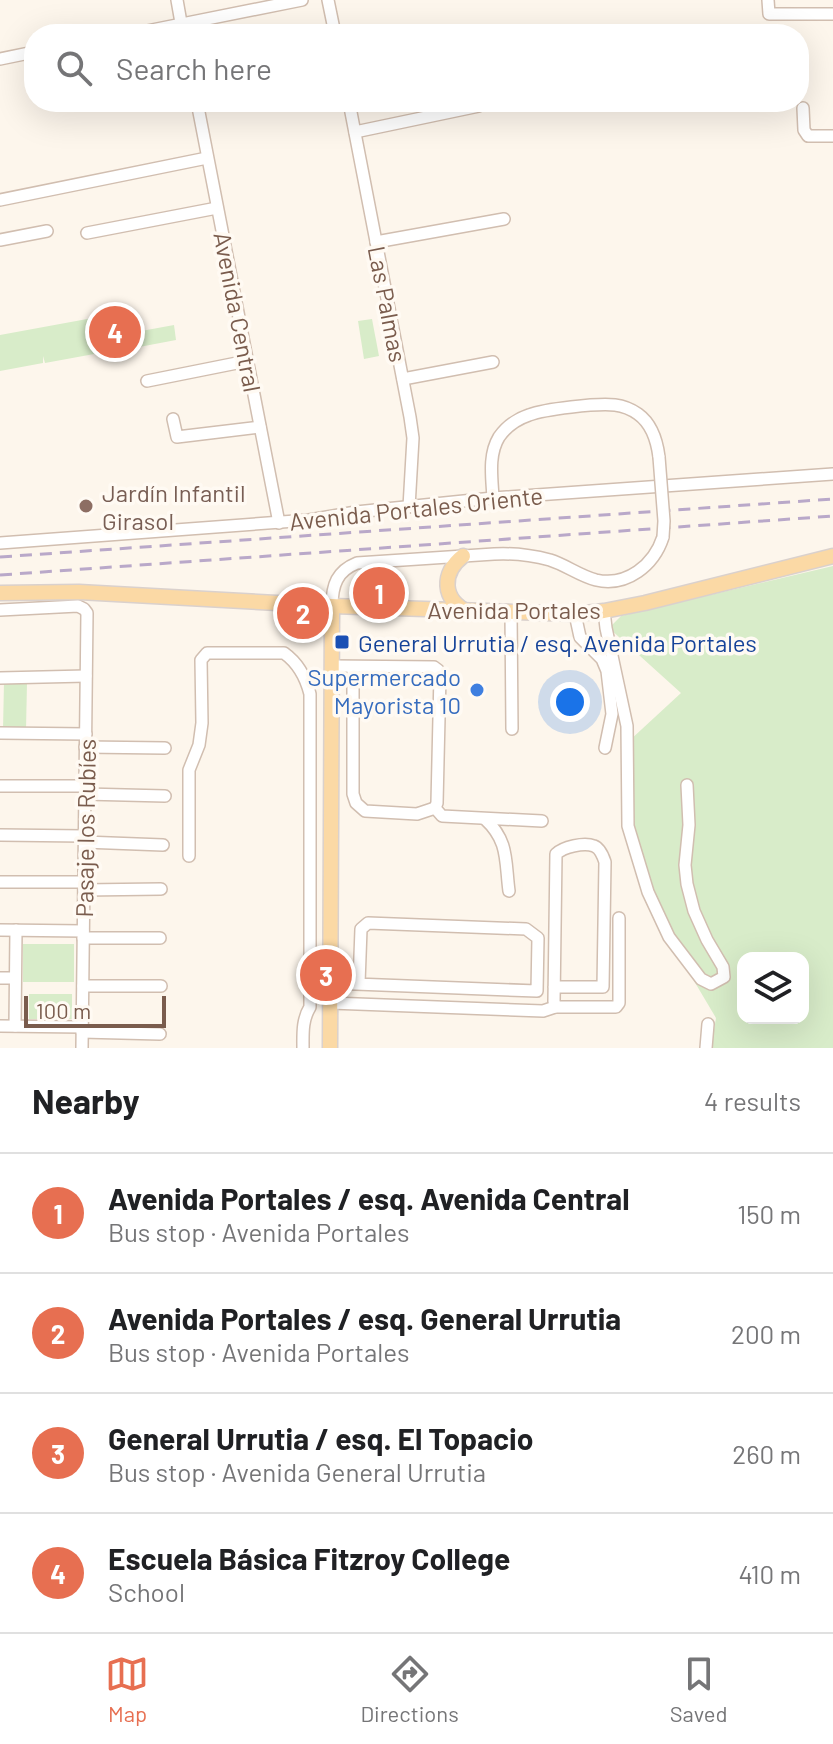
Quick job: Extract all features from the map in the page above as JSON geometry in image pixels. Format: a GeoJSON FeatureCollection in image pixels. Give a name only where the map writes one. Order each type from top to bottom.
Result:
{"type":"FeatureCollection","features":[{"type":"Feature","properties":{"kind":"main road"},"geometry":{"type":"LineString","coordinates":[[463,556],[450,571],[447,588],[454,602],[468,612]]}},
{"type":"Feature","properties":{"kind":"main road","name":"Avenida Portales"},"geometry":{"type":"LineString","coordinates":[[0,593],[91,592],[332,606],[575,614],[663,599],[833,556]]}},
{"type":"Feature","properties":{"kind":"main road"},"geometry":{"type":"LineString","coordinates":[[330,1048],[332,606]]}},
{"type":"Feature","properties":{"kind":"street"},"geometry":{"type":"LineString","coordinates":[[177,0],[181,24]]}},
{"type":"Feature","properties":{"kind":"street"},"geometry":{"type":"LineString","coordinates":[[203,24],[302,0]]}},
{"type":"Feature","properties":{"kind":"street"},"geometry":{"type":"LineString","coordinates":[[328,0],[333,24]]}},
{"type":"Feature","properties":{"kind":"street"},"geometry":{"type":"LineString","coordinates":[[768,0],[769,14],[833,14]]}},
{"type":"Feature","properties":{"kind":"street"},"geometry":{"type":"LineString","coordinates":[[0,59],[24,54]]}},
{"type":"Feature","properties":{"kind":"street","name":"Avenida Central"},"geometry":{"type":"LineString","coordinates":[[199,112],[279,523]]}},
{"type":"Feature","properties":{"kind":"street","name":"Las Palmas"},"geometry":{"type":"LineString","coordinates":[[351,112],[412,429],[409,507]]}},
{"type":"Feature","properties":{"kind":"street"},"geometry":{"type":"LineString","coordinates":[[355,132],[450,112]]}},
{"type":"Feature","properties":{"kind":"street"},"geometry":{"type":"LineString","coordinates":[[803,112],[804,130],[808,136],[833,136]]}},
{"type":"Feature","properties":{"kind":"street"},"geometry":{"type":"LineString","coordinates":[[0,200],[207,158]]}},
{"type":"Feature","properties":{"kind":"street"},"geometry":{"type":"LineString","coordinates":[[87,233],[217,208]]}},
{"type":"Feature","properties":{"kind":"street"},"geometry":{"type":"LineString","coordinates":[[376,242],[504,219]]}},
{"type":"Feature","properties":{"kind":"street"},"geometry":{"type":"LineString","coordinates":[[0,240],[47,231]]}},
{"type":"Feature","properties":{"kind":"street"},"geometry":{"type":"LineString","coordinates":[[147,381],[247,361]]}},
{"type":"Feature","properties":{"kind":"street"},"geometry":{"type":"LineString","coordinates":[[403,379],[493,362]]}},
{"type":"Feature","properties":{"kind":"street","name":"Avenida Portales"},"geometry":{"type":"LineString","coordinates":[[332,606],[335,582],[341,573],[364,562],[504,553],[528,555],[561,564],[594,580],[612,581],[628,577],[643,568],[657,552],[663,537],[659,457],[655,439],[641,416],[616,405],[536,413],[510,425],[496,443],[492,467],[493,498]]}},
{"type":"Feature","properties":{"kind":"street"},"geometry":{"type":"LineString","coordinates":[[173,419],[177,437],[260,427]]}},
{"type":"Feature","properties":{"kind":"street","name":"Avenida Portales Oriente"},"geometry":{"type":"LineString","coordinates":[[0,543],[279,523],[493,498],[833,474]]}},
{"type":"Feature","properties":{"kind":"street","name":"Pasaje los Rubíes"},"geometry":{"type":"LineString","coordinates":[[0,610],[78,606],[87,613],[82,1048]]}},
{"type":"Feature","properties":{"kind":"street"},"geometry":{"type":"LineString","coordinates":[[604,611],[627,726],[628,826],[648,892],[669,937],[701,979],[711,984],[724,977],[723,967],[694,911],[687,884],[687,785]]}},
{"type":"Feature","properties":{"kind":"street"},"geometry":{"type":"LineString","coordinates":[[511,613],[512,729]]}},
{"type":"Feature","properties":{"kind":"street"},"geometry":{"type":"LineString","coordinates":[[575,614],[580,637],[602,659],[607,671],[612,714],[605,748]]}},
{"type":"Feature","properties":{"kind":"street"},"geometry":{"type":"LineString","coordinates":[[189,856],[189,770],[199,745],[202,723],[201,660],[207,653],[284,653],[301,671],[310,694],[310,1007],[303,1025],[303,1048]]}},
{"type":"Feature","properties":{"kind":"street"},"geometry":{"type":"LineString","coordinates":[[333,666],[434,667],[440,675],[435,808],[442,816],[542,821]]}},
{"type":"Feature","properties":{"kind":"street"},"geometry":{"type":"LineString","coordinates":[[353,667],[353,794],[356,803],[365,811],[417,814],[435,808]]}},
{"type":"Feature","properties":{"kind":"street"},"geometry":{"type":"LineString","coordinates":[[0,678],[86,676]]}},
{"type":"Feature","properties":{"kind":"street"},"geometry":{"type":"LineString","coordinates":[[0,733],[86,734]]}},
{"type":"Feature","properties":{"kind":"street"},"geometry":{"type":"LineString","coordinates":[[85,747],[165,748]]}},
{"type":"Feature","properties":{"kind":"street"},"geometry":{"type":"LineString","coordinates":[[0,786],[165,796]]}},
{"type":"Feature","properties":{"kind":"street"},"geometry":{"type":"LineString","coordinates":[[484,818],[497,830],[503,842],[509,891]]}},
{"type":"Feature","properties":{"kind":"street"},"geometry":{"type":"LineString","coordinates":[[0,835],[163,845]]}},
{"type":"Feature","properties":{"kind":"street"},"geometry":{"type":"LineString","coordinates":[[554,987],[603,987],[605,862],[598,848],[592,845],[564,847],[556,854],[554,987],[555,1007]]}},
{"type":"Feature","properties":{"kind":"street"},"geometry":{"type":"LineString","coordinates":[[0,882],[161,889]]}},
{"type":"Feature","properties":{"kind":"street"},"geometry":{"type":"LineString","coordinates":[[331,1003],[543,1011],[555,1007],[616,1007],[619,1003],[619,918]]}},
{"type":"Feature","properties":{"kind":"street"},"geometry":{"type":"LineString","coordinates":[[330,983],[537,991],[538,938],[526,929],[368,923],[361,929],[359,983]]}},
{"type":"Feature","properties":{"kind":"street"},"geometry":{"type":"LineString","coordinates":[[0,930],[160,938]]}},
{"type":"Feature","properties":{"kind":"street"},"geometry":{"type":"LineString","coordinates":[[15,1026],[16,930]]}},
{"type":"Feature","properties":{"kind":"street"},"geometry":{"type":"LineString","coordinates":[[0,978],[15,978]]}},
{"type":"Feature","properties":{"kind":"street"},"geometry":{"type":"LineString","coordinates":[[83,986],[161,986]]}},
{"type":"Feature","properties":{"kind":"street"},"geometry":{"type":"LineString","coordinates":[[706,1048],[708,1024]]}},
{"type":"Feature","properties":{"kind":"street"},"geometry":{"type":"LineString","coordinates":[[0,1026],[160,1034]]}},
{"type":"Feature","properties":{"kind":"green space"},"geometry":{"type":"Polygon","coordinates":[[[98,317],[105,352],[45,363],[43,356],[43,363],[0,371],[0,335],[98,317]]]}},
{"type":"Feature","properties":{"kind":"green space"},"geometry":{"type":"Polygon","coordinates":[[[372,319],[379,356],[364,359],[358,321],[372,319]]]}},
{"type":"Feature","properties":{"kind":"green space"},"geometry":{"type":"Polygon","coordinates":[[[174,325],[176,340],[139,347],[136,332],[174,325]]]}},
{"type":"Feature","properties":{"kind":"green space"},"geometry":{"type":"Polygon","coordinates":[[[833,566],[833,1048],[711,1048],[716,1018],[646,900],[629,850],[629,741],[681,693],[609,628],[621,616],[833,566]]]}},
{"type":"Feature","properties":{"kind":"green space"},"geometry":{"type":"Polygon","coordinates":[[[4,682],[27,683],[26,730],[3,730],[4,682]]]}},
{"type":"Feature","properties":{"kind":"green space"},"geometry":{"type":"Polygon","coordinates":[[[23,944],[74,944],[74,982],[23,982],[23,944]]]}},
{"type":"Feature","properties":{"kind":"green space"},"geometry":{"type":"Polygon","coordinates":[[[29,994],[72,994],[72,1019],[29,1019],[29,994]]]}},
{"type":"Feature","properties":{"kind":"railway"},"geometry":{"type":"LineString","coordinates":[[0,557],[833,499]]}},
{"type":"Feature","properties":{"kind":"railway"},"geometry":{"type":"LineString","coordinates":[[0,575],[833,516]]}},
{"type":"Feature","properties":{"kind":"place","name":"Escuela Básica Fitzroy College"},"geometry":{"type":"Point","coordinates":[115,332]}},
{"type":"Feature","properties":{"kind":"place","name":"Jardín Infantil Girasol"},"geometry":{"type":"Point","coordinates":[86,506]}},
{"type":"Feature","properties":{"kind":"place","name":"Avenida Portales / esq. Avenida Central"},"geometry":{"type":"Point","coordinates":[379,593]}},
{"type":"Feature","properties":{"kind":"place","name":"Avenida Portales / esq. General Urrutia"},"geometry":{"type":"Point","coordinates":[303,613]}},
{"type":"Feature","properties":{"kind":"place","name":"General Urrutia / esq. Avenida Portales"},"geometry":{"type":"Point","coordinates":[342,642]}},
{"type":"Feature","properties":{"kind":"place","name":"Supermercado Mayorista 10"},"geometry":{"type":"Point","coordinates":[477,690]}},
{"type":"Feature","properties":{"kind":"place","name":"General Urrutia / esq. El Topacio"},"geometry":{"type":"Point","coordinates":[326,975]}}]}
